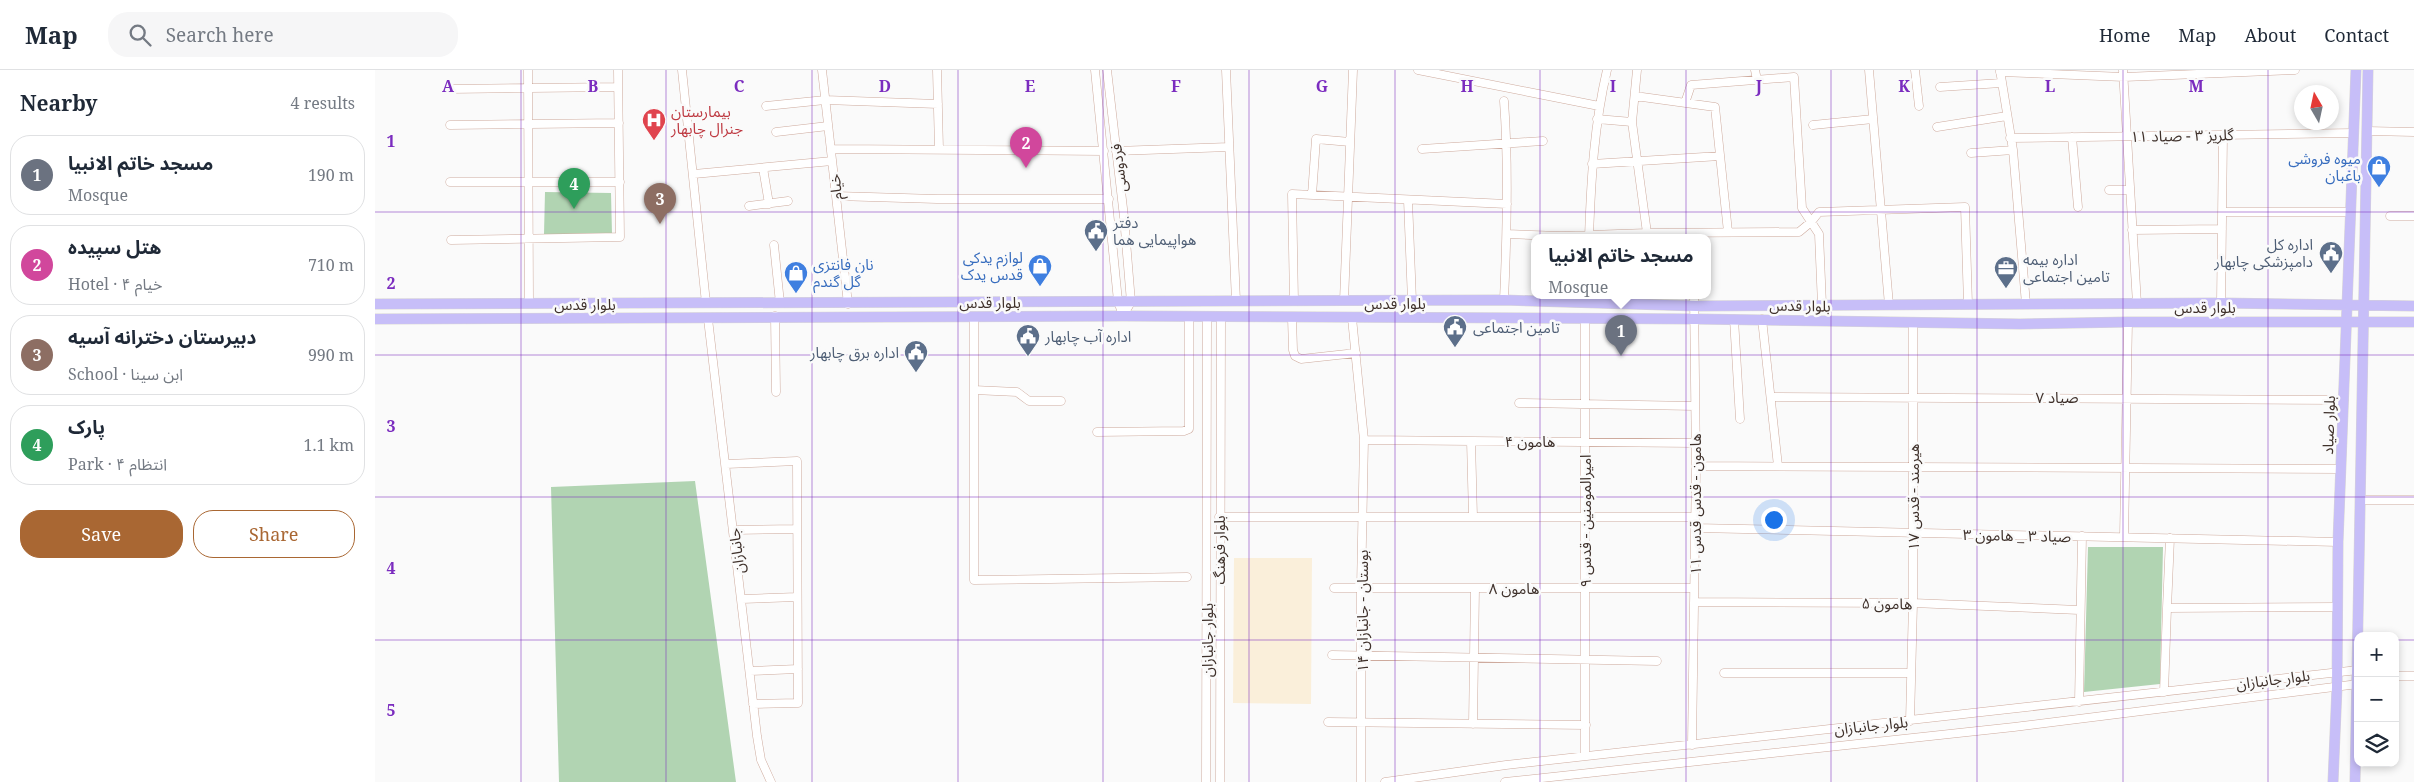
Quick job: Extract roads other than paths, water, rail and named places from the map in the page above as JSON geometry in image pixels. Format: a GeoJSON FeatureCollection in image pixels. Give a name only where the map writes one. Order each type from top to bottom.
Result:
{"type":"FeatureCollection","features":[{"type":"Feature","properties":{"kind":"main road","name":"بلوار صیاد"},"geometry":{"type":"LineString","coordinates":[[2333,782],[2337,687],[2338,542],[2356,70]]}},
{"type":"Feature","properties":{"kind":"main road"},"geometry":{"type":"LineString","coordinates":[[2358,632],[2368,70]]}},
{"type":"Feature","properties":{"kind":"main road","name":"بلوار قدس"},"geometry":{"type":"LineString","coordinates":[[375,304],[529,302],[848,304],[1588,299],[1696,306],[2221,303],[2347,307],[2414,306]]}},
{"type":"Feature","properties":{"kind":"main road"},"geometry":{"type":"LineString","coordinates":[[973,302],[974,317]]}},
{"type":"Feature","properties":{"kind":"main road","name":"بلوار قدس"},"geometry":{"type":"LineString","coordinates":[[375,319],[1123,316],[1762,319],[2020,324],[2414,322]]}},
{"type":"Feature","properties":{"kind":"main road"},"geometry":{"type":"LineString","coordinates":[[2335,735],[2341,764],[2340,782]]}},
{"type":"Feature","properties":{"kind":"main road"},"geometry":{"type":"LineString","coordinates":[[2349,782],[2349,770],[2354,748]]}},
{"type":"Feature","properties":{"kind":"main road"},"geometry":{"type":"LineString","coordinates":[[2355,767],[2355,782]]}},
{"type":"Feature","properties":{"kind":"street"},"geometry":{"type":"LineString","coordinates":[[528,70],[529,302]]}},
{"type":"Feature","properties":{"kind":"street"},"geometry":{"type":"LineString","coordinates":[[451,240],[620,237],[618,70]]}},
{"type":"Feature","properties":{"kind":"street"},"geometry":{"type":"LineString","coordinates":[[682,70],[706,303]]}},
{"type":"Feature","properties":{"kind":"street","name":"خیام"},"geometry":{"type":"LineString","coordinates":[[822,70],[848,304]]}},
{"type":"Feature","properties":{"kind":"street"},"geometry":{"type":"LineString","coordinates":[[937,70],[939,149]]}},
{"type":"Feature","properties":{"kind":"street","name":"فردوسی"},"geometry":{"type":"LineString","coordinates":[[1095,70],[1118,301],[1123,316]]}},
{"type":"Feature","properties":{"kind":"street","name":"فردوسی"},"geometry":{"type":"LineString","coordinates":[[1107,70],[1131,302]]}},
{"type":"Feature","properties":{"kind":"street"},"geometry":{"type":"LineString","coordinates":[[1226,70],[1236,301]]}},
{"type":"Feature","properties":{"kind":"street"},"geometry":{"type":"LineString","coordinates":[[1343,301],[1353,70]]}},
{"type":"Feature","properties":{"kind":"street"},"geometry":{"type":"LineString","coordinates":[[1418,70],[1446,73],[1599,106]]}},
{"type":"Feature","properties":{"kind":"street"},"geometry":{"type":"LineString","coordinates":[[1589,234],[1592,164],[1599,106],[1607,70]]}},
{"type":"Feature","properties":{"kind":"street"},"geometry":{"type":"LineString","coordinates":[[1637,70],[1632,122],[1647,232]]}},
{"type":"Feature","properties":{"kind":"street"},"geometry":{"type":"LineString","coordinates":[[1755,70],[1757,80]]}},
{"type":"Feature","properties":{"kind":"street"},"geometry":{"type":"LineString","coordinates":[[1869,70],[1879,211],[1889,305]]}},
{"type":"Feature","properties":{"kind":"street"},"geometry":{"type":"LineString","coordinates":[[1915,70],[1919,106]]}},
{"type":"Feature","properties":{"kind":"street"},"geometry":{"type":"LineString","coordinates":[[2026,304],[2013,150],[2000,71],[2123,73],[2295,70]]}},
{"type":"Feature","properties":{"kind":"street"},"geometry":{"type":"LineString","coordinates":[[2123,73],[2137,304]]}},
{"type":"Feature","properties":{"kind":"street"},"geometry":{"type":"LineString","coordinates":[[1685,103],[1691,86],[1794,77],[1802,208],[1819,234],[1822,305]]}},
{"type":"Feature","properties":{"kind":"street"},"geometry":{"type":"LineString","coordinates":[[1940,87],[2001,83]]}},
{"type":"Feature","properties":{"kind":"street"},"geometry":{"type":"LineString","coordinates":[[449,89],[618,87]]}},
{"type":"Feature","properties":{"kind":"street"},"geometry":{"type":"LineString","coordinates":[[1635,96],[1715,107],[1728,232]]}},
{"type":"Feature","properties":{"kind":"street"},"geometry":{"type":"LineString","coordinates":[[766,106],[825,100],[938,104]]}},
{"type":"Feature","properties":{"kind":"street"},"geometry":{"type":"LineString","coordinates":[[1503,101],[1507,142],[1507,234],[1504,300]]}},
{"type":"Feature","properties":{"kind":"street"},"geometry":{"type":"LineString","coordinates":[[1937,127],[2007,116]]}},
{"type":"Feature","properties":{"kind":"street"},"geometry":{"type":"LineString","coordinates":[[1597,119],[1632,122]]}},
{"type":"Feature","properties":{"kind":"street"},"geometry":{"type":"LineString","coordinates":[[1813,125],[1873,119]]}},
{"type":"Feature","properties":{"kind":"street"},"geometry":{"type":"LineString","coordinates":[[450,125],[619,123]]}},
{"type":"Feature","properties":{"kind":"street"},"geometry":{"type":"LineString","coordinates":[[776,132],[828,126]]}},
{"type":"Feature","properties":{"kind":"street"},"geometry":{"type":"LineString","coordinates":[[2367,131],[2414,132]]}},
{"type":"Feature","properties":{"kind":"street","name":"گلریز ۳ - صیاد ۱۱"},"geometry":{"type":"LineString","coordinates":[[2010,138],[2353,133]]}},
{"type":"Feature","properties":{"kind":"street"},"geometry":{"type":"LineString","coordinates":[[2221,303],[2223,134]]}},
{"type":"Feature","properties":{"kind":"street"},"geometry":{"type":"LineString","coordinates":[[2073,137],[2078,207]]}},
{"type":"Feature","properties":{"kind":"street"},"geometry":{"type":"LineString","coordinates":[[1312,195],[1316,139],[1350,142]]}},
{"type":"Feature","properties":{"kind":"street"},"geometry":{"type":"LineString","coordinates":[[1422,149],[1543,141]]}},
{"type":"Feature","properties":{"kind":"street"},"geometry":{"type":"LineString","coordinates":[[1116,151],[1229,147]]}},
{"type":"Feature","properties":{"kind":"street"},"geometry":{"type":"LineString","coordinates":[[831,149],[1104,151]]}},
{"type":"Feature","properties":{"kind":"street"},"geometry":{"type":"LineString","coordinates":[[1971,153],[2013,150]]}},
{"type":"Feature","properties":{"kind":"street"},"geometry":{"type":"LineString","coordinates":[[1592,164],[1720,156]]}},
{"type":"Feature","properties":{"kind":"street"},"geometry":{"type":"LineString","coordinates":[[694,174],[832,161]]}},
{"type":"Feature","properties":{"kind":"street"},"geometry":{"type":"LineString","coordinates":[[763,168],[769,204]]}},
{"type":"Feature","properties":{"kind":"street"},"geometry":{"type":"LineString","coordinates":[[450,182],[619,182]]}},
{"type":"Feature","properties":{"kind":"street"},"geometry":{"type":"LineString","coordinates":[[2109,190],[2130,190]]}},
{"type":"Feature","properties":{"kind":"street"},"geometry":{"type":"LineString","coordinates":[[1294,301],[1292,194],[1507,204]]}},
{"type":"Feature","properties":{"kind":"street"},"geometry":{"type":"LineString","coordinates":[[836,196],[937,200],[1109,199]]}},
{"type":"Feature","properties":{"kind":"street"},"geometry":{"type":"LineString","coordinates":[[1408,200],[1411,301]]}},
{"type":"Feature","properties":{"kind":"street"},"geometry":{"type":"LineString","coordinates":[[749,206],[788,201]]}},
{"type":"Feature","properties":{"kind":"street"},"geometry":{"type":"LineString","coordinates":[[1701,234],[1799,232],[1819,212],[1965,207],[1968,304]]}},
{"type":"Feature","properties":{"kind":"street"},"geometry":{"type":"LineString","coordinates":[[2222,212],[2350,212]]}},
{"type":"Feature","properties":{"kind":"street"},"geometry":{"type":"LineString","coordinates":[[2390,216],[2414,216]]}},
{"type":"Feature","properties":{"kind":"street"},"geometry":{"type":"LineString","coordinates":[[2132,230],[2222,230]]}},
{"type":"Feature","properties":{"kind":"street"},"geometry":{"type":"LineString","coordinates":[[1618,234],[1647,232],[1674,234]]}},
{"type":"Feature","properties":{"kind":"street"},"geometry":{"type":"LineString","coordinates":[[1507,234],[1531,235]]}},
{"type":"Feature","properties":{"kind":"street"},"geometry":{"type":"LineString","coordinates":[[774,245],[780,303]]}},
{"type":"Feature","properties":{"kind":"street","name":"هامون - قدس قدس ۱۱"},"geometry":{"type":"LineString","coordinates":[[1692,745],[1696,466],[1695,299]]}},
{"type":"Feature","properties":{"kind":"street"},"geometry":{"type":"LineString","coordinates":[[1123,316],[1131,302]]}},
{"type":"Feature","properties":{"kind":"street"},"geometry":{"type":"LineString","coordinates":[[775,316],[776,392]]}},
{"type":"Feature","properties":{"kind":"street"},"geometry":{"type":"LineString","coordinates":[[974,317],[974,580],[1187,577]]}},
{"type":"Feature","properties":{"kind":"street"},"geometry":{"type":"LineString","coordinates":[[1097,432],[1184,431],[1189,428],[1189,317]]}},
{"type":"Feature","properties":{"kind":"street","name":"بلوار جانبازان"},"geometry":{"type":"LineString","coordinates":[[1206,782],[1207,317]]}},
{"type":"Feature","properties":{"kind":"street","name":"بلوار فرهنگ"},"geometry":{"type":"LineString","coordinates":[[1221,317],[1219,517],[1221,782]]}},
{"type":"Feature","properties":{"kind":"street"},"geometry":{"type":"LineString","coordinates":[[1292,318],[1293,350],[1295,356],[1301,359],[1355,353]]}},
{"type":"Feature","properties":{"kind":"street","name":"بوستان - جانبازان ۱۴"},"geometry":{"type":"LineString","coordinates":[[1352,318],[1364,440],[1361,588],[1361,782]]}},
{"type":"Feature","properties":{"kind":"street","name":"امیرالمومنین - قدس ۹"},"geometry":{"type":"LineString","coordinates":[[1585,318],[1585,756]]}},
{"type":"Feature","properties":{"kind":"street","name":"جانبازان"},"geometry":{"type":"LineString","coordinates":[[708,319],[753,704],[761,760],[771,782]]}},
{"type":"Feature","properties":{"kind":"street"},"geometry":{"type":"LineString","coordinates":[[1734,319],[1740,419]]}},
{"type":"Feature","properties":{"kind":"street"},"geometry":{"type":"LineString","coordinates":[[1762,319],[1778,466]]}},
{"type":"Feature","properties":{"kind":"street","name":"هیرمند - قدس ۱۷"},"geometry":{"type":"LineString","coordinates":[[1909,721],[1913,603],[1913,322]]}},
{"type":"Feature","properties":{"kind":"street"},"geometry":{"type":"LineString","coordinates":[[2124,537],[2128,322]]}},
{"type":"Feature","properties":{"kind":"street"},"geometry":{"type":"LineString","coordinates":[[974,390],[1017,392],[1029,401],[1061,401]]}},
{"type":"Feature","properties":{"kind":"street","name":"صیاد ۷"},"geometry":{"type":"LineString","coordinates":[[1771,397],[2127,397],[2344,400]]}},
{"type":"Feature","properties":{"kind":"street"},"geometry":{"type":"LineString","coordinates":[[1519,403],[1695,406]]}},
{"type":"Feature","properties":{"kind":"street","name":"هامون ۴"},"geometry":{"type":"LineString","coordinates":[[1364,440],[1695,443]]}},
{"type":"Feature","properties":{"kind":"street"},"geometry":{"type":"LineString","coordinates":[[1471,441],[1473,516]]}},
{"type":"Feature","properties":{"kind":"street"},"geometry":{"type":"LineString","coordinates":[[726,464],[797,461],[798,703],[753,704]]}},
{"type":"Feature","properties":{"kind":"street"},"geometry":{"type":"LineString","coordinates":[[1696,466],[2341,469]]}},
{"type":"Feature","properties":{"kind":"street"},"geometry":{"type":"LineString","coordinates":[[2360,500],[2414,500]]}},
{"type":"Feature","properties":{"kind":"street"},"geometry":{"type":"LineString","coordinates":[[1219,517],[1585,516],[1695,518]]}},
{"type":"Feature","properties":{"kind":"street","name":"صیاد ۳ _ هامون ۳"},"geometry":{"type":"LineString","coordinates":[[1695,528],[2338,542]]}},
{"type":"Feature","properties":{"kind":"street"},"geometry":{"type":"LineString","coordinates":[[734,530],[797,529]]}},
{"type":"Feature","properties":{"kind":"street"},"geometry":{"type":"LineString","coordinates":[[2079,702],[2079,610],[2082,536]]}},
{"type":"Feature","properties":{"kind":"street"},"geometry":{"type":"LineString","coordinates":[[2164,692],[2170,538]]}},
{"type":"Feature","properties":{"kind":"street","name":"هامون ۸"},"geometry":{"type":"LineString","coordinates":[[1334,588],[1694,588]]}},
{"type":"Feature","properties":{"kind":"street"},"geometry":{"type":"LineString","coordinates":[[1473,724],[1475,588]]}},
{"type":"Feature","properties":{"kind":"street"},"geometry":{"type":"LineString","coordinates":[[742,599],[797,597]]}},
{"type":"Feature","properties":{"kind":"street","name":"هامون ۵"},"geometry":{"type":"LineString","coordinates":[[1694,602],[1913,603],[2079,610]]}},
{"type":"Feature","properties":{"kind":"street"},"geometry":{"type":"LineString","coordinates":[[2167,608],[2338,607]]}},
{"type":"Feature","properties":{"kind":"street"},"geometry":{"type":"LineString","coordinates":[[1332,655],[1657,661]]}},
{"type":"Feature","properties":{"kind":"street"},"geometry":{"type":"LineString","coordinates":[[750,672],[798,669]]}},
{"type":"Feature","properties":{"kind":"street","name":"بلوار جانبازان"},"geometry":{"type":"LineString","coordinates":[[1385,782],[1506,765],[2012,710],[2354,669]]}},
{"type":"Feature","properties":{"kind":"street"},"geometry":{"type":"LineString","coordinates":[[1724,673],[1911,673]]}},
{"type":"Feature","properties":{"kind":"street"},"geometry":{"type":"LineString","coordinates":[[2399,676],[2414,676]]}},
{"type":"Feature","properties":{"kind":"street"},"geometry":{"type":"LineString","coordinates":[[2233,684],[2234,700]]}},
{"type":"Feature","properties":{"kind":"street","name":"بلوار جانبازان"},"geometry":{"type":"LineString","coordinates":[[1506,782],[2014,727],[2354,684]]}},
{"type":"Feature","properties":{"kind":"street"},"geometry":{"type":"LineString","coordinates":[[2012,710],[2014,727]]}},
{"type":"Feature","properties":{"kind":"street"},"geometry":{"type":"LineString","coordinates":[[1328,722],[1586,724]]}},
{"type":"Feature","properties":{"kind":"street"},"geometry":{"type":"LineString","coordinates":[[1506,765],[1506,782]]}},
{"type":"Feature","properties":{"kind":"street"},"geometry":{"type":"LineString","coordinates":[[1207,769],[1213,774],[1221,769]]}},
{"type":"Feature","properties":{"kind":"place","name":"بیمارستان جنرال چابهار"},"geometry":{"type":"Point","coordinates":[654,141]}},
{"type":"Feature","properties":{"kind":"place","name":"هتل سپیده"},"geometry":{"type":"Point","coordinates":[1026,168]}},
{"type":"Feature","properties":{"kind":"place","name":"میوه فروشی باغبان"},"geometry":{"type":"Point","coordinates":[2379,188]}},
{"type":"Feature","properties":{"kind":"place","name":"پارک"},"geometry":{"type":"Point","coordinates":[574,209]}},
{"type":"Feature","properties":{"kind":"place","name":"دبیرستان دخترانه آسیه"},"geometry":{"type":"Point","coordinates":[660,224]}},
{"type":"Feature","properties":{"kind":"place","name":"دفتر هواپیمایی هما"},"geometry":{"type":"Point","coordinates":[1096,252]}},
{"type":"Feature","properties":{"kind":"place","name":"اداره کل دامپزشکی چابهار"},"geometry":{"type":"Point","coordinates":[2331,274]}},
{"type":"Feature","properties":{"kind":"place","name":"لوازم یدکی قدس یدک"},"geometry":{"type":"Point","coordinates":[1040,287]}},
{"type":"Feature","properties":{"kind":"place","name":"اداره بیمه تامین اجتماعی"},"geometry":{"type":"Point","coordinates":[2006,289]}},
{"type":"Feature","properties":{"kind":"place","name":"نان فانتزی گل گندم"},"geometry":{"type":"Point","coordinates":[796,294]}},
{"type":"Feature","properties":{"kind":"place","name":"تامین اجتماعی"},"geometry":{"type":"Point","coordinates":[1455,348]}},
{"type":"Feature","properties":{"kind":"place","name":"مسجد خاتم الانبیا"},"geometry":{"type":"Point","coordinates":[1621,356]}},
{"type":"Feature","properties":{"kind":"place","name":"اداره آب چابهار"},"geometry":{"type":"Point","coordinates":[1028,357]}},
{"type":"Feature","properties":{"kind":"place","name":"اداره برق چابهار"},"geometry":{"type":"Point","coordinates":[916,373]}}]}
